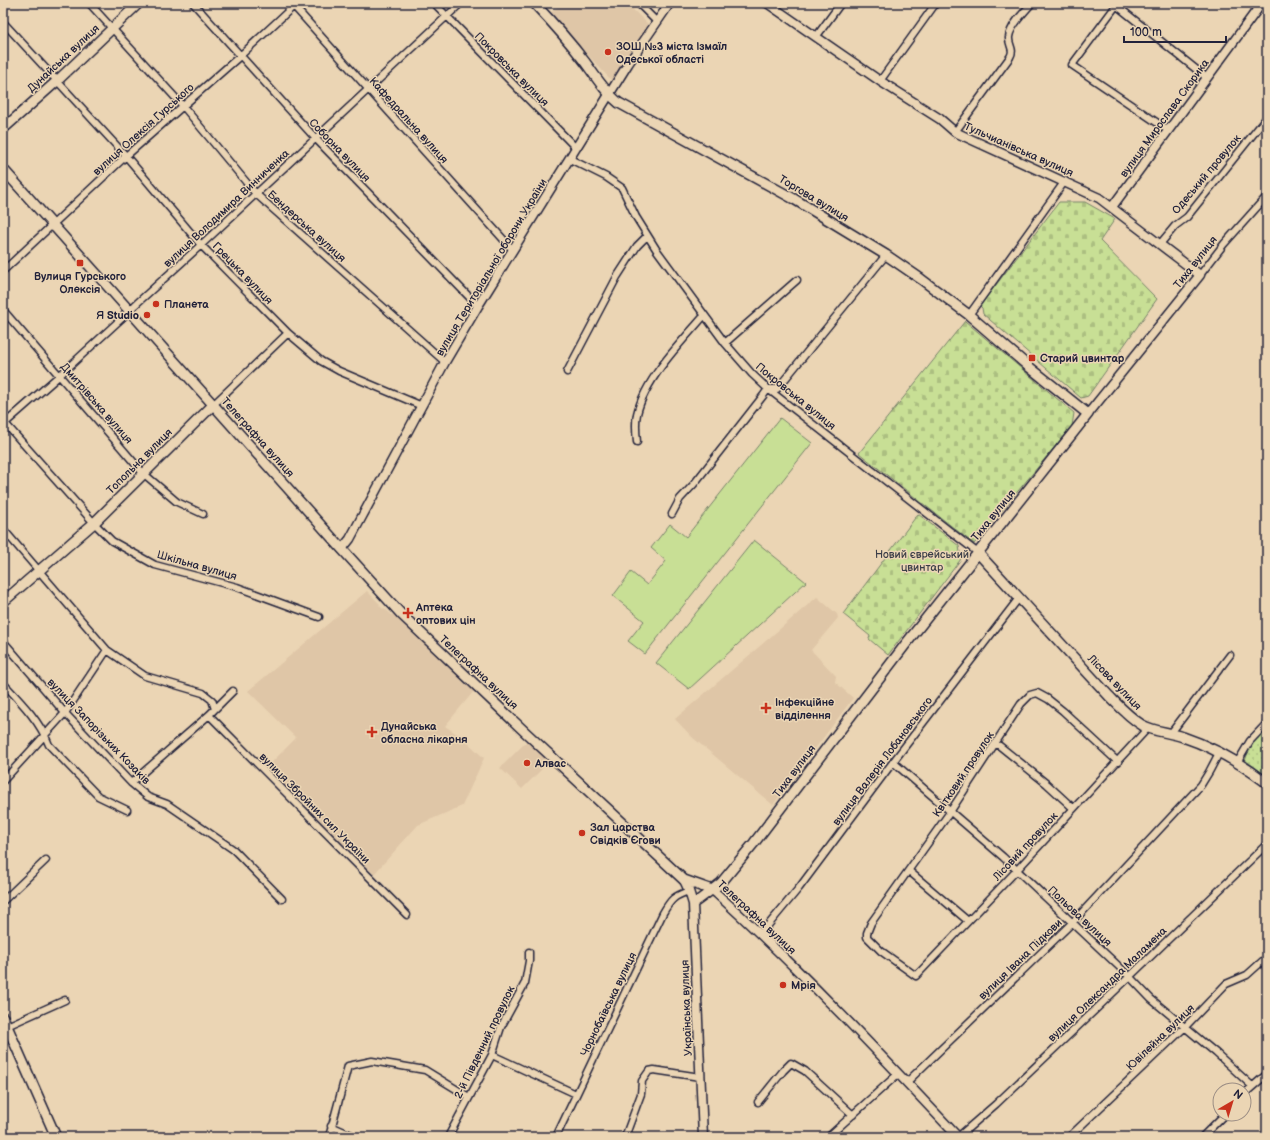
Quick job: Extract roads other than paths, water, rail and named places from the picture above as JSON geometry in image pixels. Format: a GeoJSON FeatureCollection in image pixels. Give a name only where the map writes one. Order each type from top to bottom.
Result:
{"type":"FeatureCollection","features":[{"type":"Feature","properties":{"kind":"main road","name":"Дунайська вулиця"},"geometry":{"type":"LineString","coordinates":[[3,129],[139,3]]}},
{"type":"Feature","properties":{"kind":"main road","name":"Торгова вулиця"},"geometry":{"type":"LineString","coordinates":[[534,3],[560,30],[610,95],[625,106],[794,200],[886,255],[969,315],[1028,366],[1088,414]]}},
{"type":"Feature","properties":{"kind":"main road","name":"Телеграфна вулиця"},"geometry":{"type":"LineString","coordinates":[[3,169],[342,550],[427,639],[684,880],[712,890]]}},
{"type":"Feature","properties":{"kind":"main road","name":"Топольна вулиця"},"geometry":{"type":"LineString","coordinates":[[3,602],[94,523],[213,405]]}},
{"type":"Feature","properties":{"kind":"main road","name":"Тиха вулиця"},"geometry":{"type":"LineString","coordinates":[[712,890],[721,883],[754,844],[900,651],[1088,414]]}},
{"type":"Feature","properties":{"kind":"main road","name":"Лісова вулиця"},"geometry":{"type":"LineString","coordinates":[[978,553],[1114,701],[1133,718],[1148,728],[1193,740],[1237,763],[1267,783]]}},
{"type":"Feature","properties":{"kind":"main road"},"geometry":{"type":"LineString","coordinates":[[3,1017],[56,1137]]}},
{"type":"Feature","properties":{"kind":"street","name":"Бендерська вулиця"},"geometry":{"type":"LineString","coordinates":[[89,3],[183,106],[256,194],[445,362]]}},
{"type":"Feature","properties":{"kind":"street","name":"Соборна вулиця"},"geometry":{"type":"LineString","coordinates":[[193,3],[316,139],[478,306]]}},
{"type":"Feature","properties":{"kind":"street","name":"Покровська вулиця"},"geometry":{"type":"LineString","coordinates":[[434,3],[576,148]]}},
{"type":"Feature","properties":{"kind":"street","name":"вулиця Володимира Винниченка"},"geometry":{"type":"LineString","coordinates":[[4,423],[60,375],[129,310],[202,245],[461,3]]}},
{"type":"Feature","properties":{"kind":"street"},"geometry":{"type":"LineString","coordinates":[[638,3],[657,22]]}},
{"type":"Feature","properties":{"kind":"street","name":"вулиця Територіальної оборони України"},"geometry":{"type":"LineString","coordinates":[[342,550],[348,543],[445,362],[478,306],[628,64],[670,3]]}},
{"type":"Feature","properties":{"kind":"street","name":"Тульчианівська вулиця"},"geometry":{"type":"LineString","coordinates":[[767,3],[880,81],[940,119],[955,132],[1065,181],[1099,198],[1200,275]]}},
{"type":"Feature","properties":{"kind":"street"},"geometry":{"type":"LineString","coordinates":[[816,37],[841,3]]}},
{"type":"Feature","properties":{"kind":"street"},"geometry":{"type":"LineString","coordinates":[[880,81],[936,3]]}},
{"type":"Feature","properties":{"kind":"street"},"geometry":{"type":"LineString","coordinates":[[955,132],[1010,57],[1012,49],[1009,35],[1016,22],[1032,3]]}},
{"type":"Feature","properties":{"kind":"street","name":"вулиця Мирослава Скорика"},"geometry":{"type":"LineString","coordinates":[[1112,207],[1262,3]]}},
{"type":"Feature","properties":{"kind":"street","name":"вулиця Олексія Гурського"},"geometry":{"type":"LineString","coordinates":[[3,270],[126,156],[240,56],[293,4]]}},
{"type":"Feature","properties":{"kind":"street","name":"Кафедральна вулиця"},"geometry":{"type":"LineString","coordinates":[[293,4],[513,250]]}},
{"type":"Feature","properties":{"kind":"street"},"geometry":{"type":"LineString","coordinates":[[1168,130],[1072,66],[1117,4],[1207,78]]}},
{"type":"Feature","properties":{"kind":"street","name":"Грецька вулиця"},"geometry":{"type":"LineString","coordinates":[[3,22],[126,156],[202,245],[288,333],[321,361],[339,371],[422,406]]}},
{"type":"Feature","properties":{"kind":"street","name":"Одеський провулок"},"geometry":{"type":"LineString","coordinates":[[1160,244],[1175,226],[1187,217],[1267,116]]}},
{"type":"Feature","properties":{"kind":"street","name":"Покровська вулиця"},"geometry":{"type":"LineString","coordinates":[[570,159],[606,176],[619,184],[647,236],[704,316],[752,374],[768,389],[978,553]]}},
{"type":"Feature","properties":{"kind":"street"},"geometry":{"type":"LineString","coordinates":[[969,315],[1065,181]]}},
{"type":"Feature","properties":{"kind":"street","name":"Тиха вулиця"},"geometry":{"type":"LineString","coordinates":[[1088,414],[1224,244],[1267,196]]}},
{"type":"Feature","properties":{"kind":"street"},"geometry":{"type":"LineString","coordinates":[[567,372],[617,277],[637,246],[647,236]]}},
{"type":"Feature","properties":{"kind":"street"},"geometry":{"type":"LineString","coordinates":[[672,514],[680,499],[697,481],[768,389],[777,389],[886,255]]}},
{"type":"Feature","properties":{"kind":"street"},"geometry":{"type":"LineString","coordinates":[[725,343],[797,280]]}},
{"type":"Feature","properties":{"kind":"street","name":"Дмитрівська вулиця"},"geometry":{"type":"LineString","coordinates":[[3,310],[143,473],[177,502],[203,514]]}},
{"type":"Feature","properties":{"kind":"street"},"geometry":{"type":"LineString","coordinates":[[637,442],[637,415],[645,393],[663,365],[704,316]]}},
{"type":"Feature","properties":{"kind":"street","name":"Топольна вулиця"},"geometry":{"type":"LineString","coordinates":[[213,405],[288,333]]}},
{"type":"Feature","properties":{"kind":"street","name":"Шкільна вулиця"},"geometry":{"type":"LineString","coordinates":[[4,423],[112,541],[155,565],[237,587],[319,618]]}},
{"type":"Feature","properties":{"kind":"street"},"geometry":{"type":"LineString","coordinates":[[3,529],[106,650],[144,676],[203,693],[212,700],[215,709]]}},
{"type":"Feature","properties":{"kind":"street","name":"вулиця Валерія Лобановського"},"geometry":{"type":"LineString","coordinates":[[760,935],[799,888],[892,762],[1019,598]]}},
{"type":"Feature","properties":{"kind":"street","name":"вулиця Запорізьких Козаків"},"geometry":{"type":"LineString","coordinates":[[3,641],[65,713],[131,783],[148,797],[167,804],[234,850],[282,899]]}},
{"type":"Feature","properties":{"kind":"street"},"geometry":{"type":"LineString","coordinates":[[3,781],[65,713],[106,650]]}},
{"type":"Feature","properties":{"kind":"street"},"geometry":{"type":"LineString","coordinates":[[1171,733],[1230,655]]}},
{"type":"Feature","properties":{"kind":"street"},"geometry":{"type":"LineString","coordinates":[[3,683],[20,701],[45,735],[49,745],[98,796],[127,810]]}},
{"type":"Feature","properties":{"kind":"street"},"geometry":{"type":"LineString","coordinates":[[131,783],[209,715],[233,691]]}},
{"type":"Feature","properties":{"kind":"street","name":"Квітковий провулок"},"geometry":{"type":"LineString","coordinates":[[916,976],[881,951],[867,937],[867,933],[872,923],[950,812],[1026,698],[1037,693],[1048,699],[1118,762]]}},
{"type":"Feature","properties":{"kind":"street","name":"вулиця Збройних сил України"},"geometry":{"type":"LineString","coordinates":[[209,715],[407,914]]}},
{"type":"Feature","properties":{"kind":"street"},"geometry":{"type":"LineString","coordinates":[[1237,763],[1250,741],[1267,723]]}},
{"type":"Feature","properties":{"kind":"street","name":"Лісовий провулок"},"geometry":{"type":"LineString","coordinates":[[916,976],[1017,870],[1148,728]]}},
{"type":"Feature","properties":{"kind":"street"},"geometry":{"type":"LineString","coordinates":[[996,743],[1047,784],[1073,808]]}},
{"type":"Feature","properties":{"kind":"street","name":"вулиця Івана Підкови"},"geometry":{"type":"LineString","coordinates":[[906,1082],[1073,922],[1198,789],[1207,776],[1219,753]]}},
{"type":"Feature","properties":{"kind":"street","name":"Польова вулиця"},"geometry":{"type":"LineString","coordinates":[[892,762],[1017,870],[1073,922],[1151,999],[1216,1053],[1248,1082]]}},
{"type":"Feature","properties":{"kind":"street","name":"вулиця Олександра Маламена"},"geometry":{"type":"LineString","coordinates":[[958,1137],[996,1104],[1267,844]]}},
{"type":"Feature","properties":{"kind":"street"},"geometry":{"type":"LineString","coordinates":[[3,902],[46,860]]}},
{"type":"Feature","properties":{"kind":"street"},"geometry":{"type":"LineString","coordinates":[[909,871],[968,921]]}},
{"type":"Feature","properties":{"kind":"street","name":"Українська вулиця"},"geometry":{"type":"LineString","coordinates":[[684,880],[693,904],[703,1137]]}},
{"type":"Feature","properties":{"kind":"street"},"geometry":{"type":"LineString","coordinates":[[693,904],[712,890]]}},
{"type":"Feature","properties":{"kind":"street","name":"Телеграфна вулиця"},"geometry":{"type":"LineString","coordinates":[[712,890],[760,935],[865,1039],[958,1137]]}},
{"type":"Feature","properties":{"kind":"street","name":"Чорнобаївська вулиця"},"geometry":{"type":"LineString","coordinates":[[556,1137],[663,913],[671,900],[676,896],[689,891]]}},
{"type":"Feature","properties":{"kind":"street","name":"2-й Південний провулок"},"geometry":{"type":"LineString","coordinates":[[448,1137],[492,1055],[501,1028],[525,983],[530,952]]}},
{"type":"Feature","properties":{"kind":"street","name":"Ювілейна вулиця"},"geometry":{"type":"LineString","coordinates":[[1069,1137],[1185,1027],[1226,984],[1254,971],[1267,957]]}},
{"type":"Feature","properties":{"kind":"street"},"geometry":{"type":"LineString","coordinates":[[7,1026],[65,1000]]}},
{"type":"Feature","properties":{"kind":"street"},"geometry":{"type":"LineString","coordinates":[[492,1055],[576,1094]]}},
{"type":"Feature","properties":{"kind":"street"},"geometry":{"type":"LineString","coordinates":[[329,1137],[348,1066],[372,1061],[425,1070],[469,1097]]}},
{"type":"Feature","properties":{"kind":"street"},"geometry":{"type":"LineString","coordinates":[[758,1102],[791,1063],[804,1072],[853,1115]]}},
{"type":"Feature","properties":{"kind":"street"},"geometry":{"type":"LineString","coordinates":[[625,1137],[641,1094],[642,1080],[649,1071],[654,1070],[700,1077]]}},
{"type":"Feature","properties":{"kind":"street"},"geometry":{"type":"LineString","coordinates":[[828,1137],[898,1074]]}},
{"type":"Feature","properties":{"kind":"street"},"geometry":{"type":"LineString","coordinates":[[1252,1086],[1267,1074]]}},
{"type":"Feature","properties":{"kind":"street"},"geometry":{"type":"LineString","coordinates":[[1202,1137],[1217,1122]]}},
{"type":"Feature","properties":{"kind":"street"},"geometry":{"type":"LineString","coordinates":[[331,1126],[356,1137]]}},
{"type":"Feature","properties":{"kind":"place","name":"ЗОШ №3 міста Ізмаїл Одеської області"},"geometry":{"type":"Point","coordinates":[608,52]}},
{"type":"Feature","properties":{"kind":"place","name":"Вулиця Гурського Олексія"},"geometry":{"type":"Point","coordinates":[80,263]}},
{"type":"Feature","properties":{"kind":"place","name":"Планета"},"geometry":{"type":"Point","coordinates":[156,304]}},
{"type":"Feature","properties":{"kind":"place","name":"Я Studio"},"geometry":{"type":"Point","coordinates":[147,315]}},
{"type":"Feature","properties":{"kind":"place","name":"Старий цвинтар"},"geometry":{"type":"Point","coordinates":[1032,358]}},
{"type":"Feature","properties":{"kind":"place","name":"Аптека оптових цін"},"geometry":{"type":"Point","coordinates":[408,613]}},
{"type":"Feature","properties":{"kind":"place","name":"Інфекційне відділення"},"geometry":{"type":"Point","coordinates":[766,708]}},
{"type":"Feature","properties":{"kind":"place","name":"Дунайська обласна лікарня"},"geometry":{"type":"Point","coordinates":[372,732]}},
{"type":"Feature","properties":{"kind":"place","name":"Алвас"},"geometry":{"type":"Point","coordinates":[527,763]}},
{"type":"Feature","properties":{"kind":"place","name":"Зал царства Свідків Єгови"},"geometry":{"type":"Point","coordinates":[582,833]}},
{"type":"Feature","properties":{"kind":"place","name":"Мрія"},"geometry":{"type":"Point","coordinates":[783,985]}},
{"type":"Feature","properties":{"kind":"park label","name":"Новий єврейський цвинтар"},"geometry":{"type":"Point","coordinates":[922,560]}}]}
